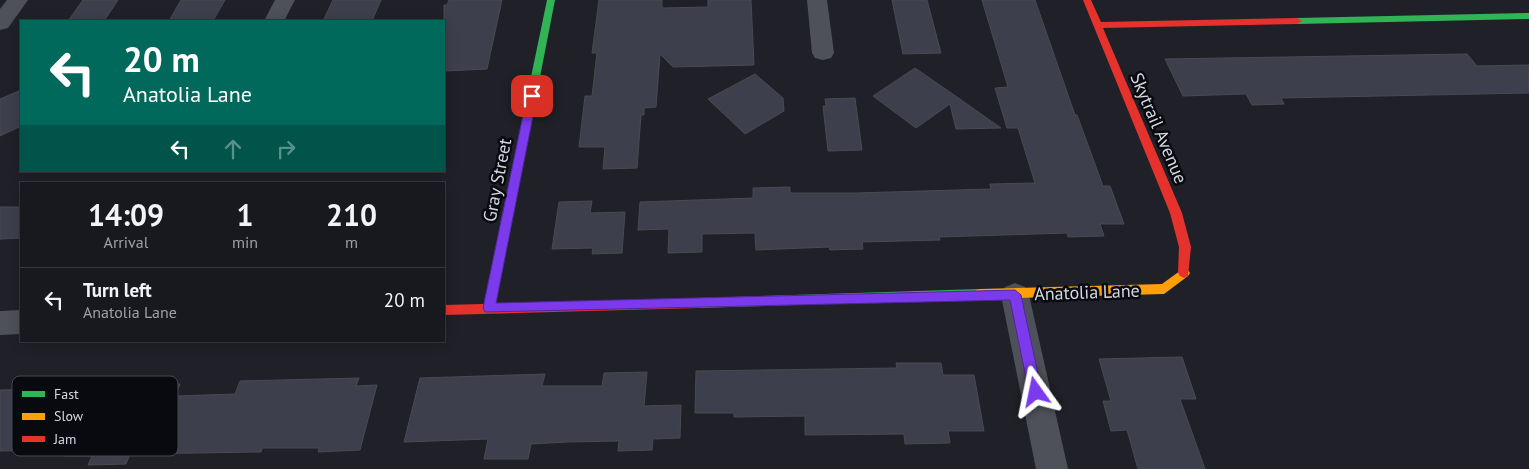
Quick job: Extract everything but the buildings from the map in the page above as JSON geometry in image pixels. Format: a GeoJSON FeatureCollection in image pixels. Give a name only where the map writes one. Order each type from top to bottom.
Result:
{"type":"FeatureCollection","features":[{"type":"Feature","properties":{"kind":"street"},"geometry":{"type":"LineString","coordinates":[[0,23],[18,0]]}},
{"type":"Feature","properties":{"kind":"street"},"geometry":{"type":"LineString","coordinates":[[274,20],[284,0]]}},
{"type":"Feature","properties":{"kind":"street","name":"Gray Street"},"geometry":{"type":"LineString","coordinates":[[489,308],[551,0]]}},
{"type":"Feature","properties":{"kind":"street"},"geometry":{"type":"LineString","coordinates":[[817,0],[822,53]]}},
{"type":"Feature","properties":{"kind":"street","name":"Skytrail Avenue"},"geometry":{"type":"LineString","coordinates":[[1086,0],[1176,212],[1185,247],[1184,273]]}},
{"type":"Feature","properties":{"kind":"street"},"geometry":{"type":"LineString","coordinates":[[1097,25],[1529,16]]}},
{"type":"Feature","properties":{"kind":"street","name":"Anatolia Lane"},"geometry":{"type":"LineString","coordinates":[[445,310],[1015,295],[1164,289],[1184,273]]}},
{"type":"Feature","properties":{"kind":"street"},"geometry":{"type":"LineString","coordinates":[[1015,295],[1052,469]]}},
{"type":"Feature","properties":{"kind":"street"},"geometry":{"type":"LineString","coordinates":[[0,322],[20,322]]}},
{"type":"Feature","properties":{"kind":"traffic: fast"},"geometry":{"type":"LineString","coordinates":[[489,308],[551,0]]}},
{"type":"Feature","properties":{"kind":"traffic: fast"},"geometry":{"type":"LineString","coordinates":[[1297,21],[1529,16]]}},
{"type":"Feature","properties":{"kind":"traffic: fast"},"geometry":{"type":"LineString","coordinates":[[698,303],[980,294]]}},
{"type":"Feature","properties":{"kind":"traffic: slow"},"geometry":{"type":"LineString","coordinates":[[980,294],[1164,289],[1184,273]]}},
{"type":"Feature","properties":{"kind":"traffic: jam"},"geometry":{"type":"LineString","coordinates":[[1087,0],[1176,213],[1185,247],[1184,273]]}},
{"type":"Feature","properties":{"kind":"traffic: jam"},"geometry":{"type":"LineString","coordinates":[[1097,25],[1297,21]]}},
{"type":"Feature","properties":{"kind":"traffic: jam"},"geometry":{"type":"LineString","coordinates":[[445,310],[698,303]]}},
{"type":"Feature","properties":{"kind":"route"},"geometry":{"type":"LineString","coordinates":[[532,96],[489,308],[1015,295],[1036,392]]}}]}
